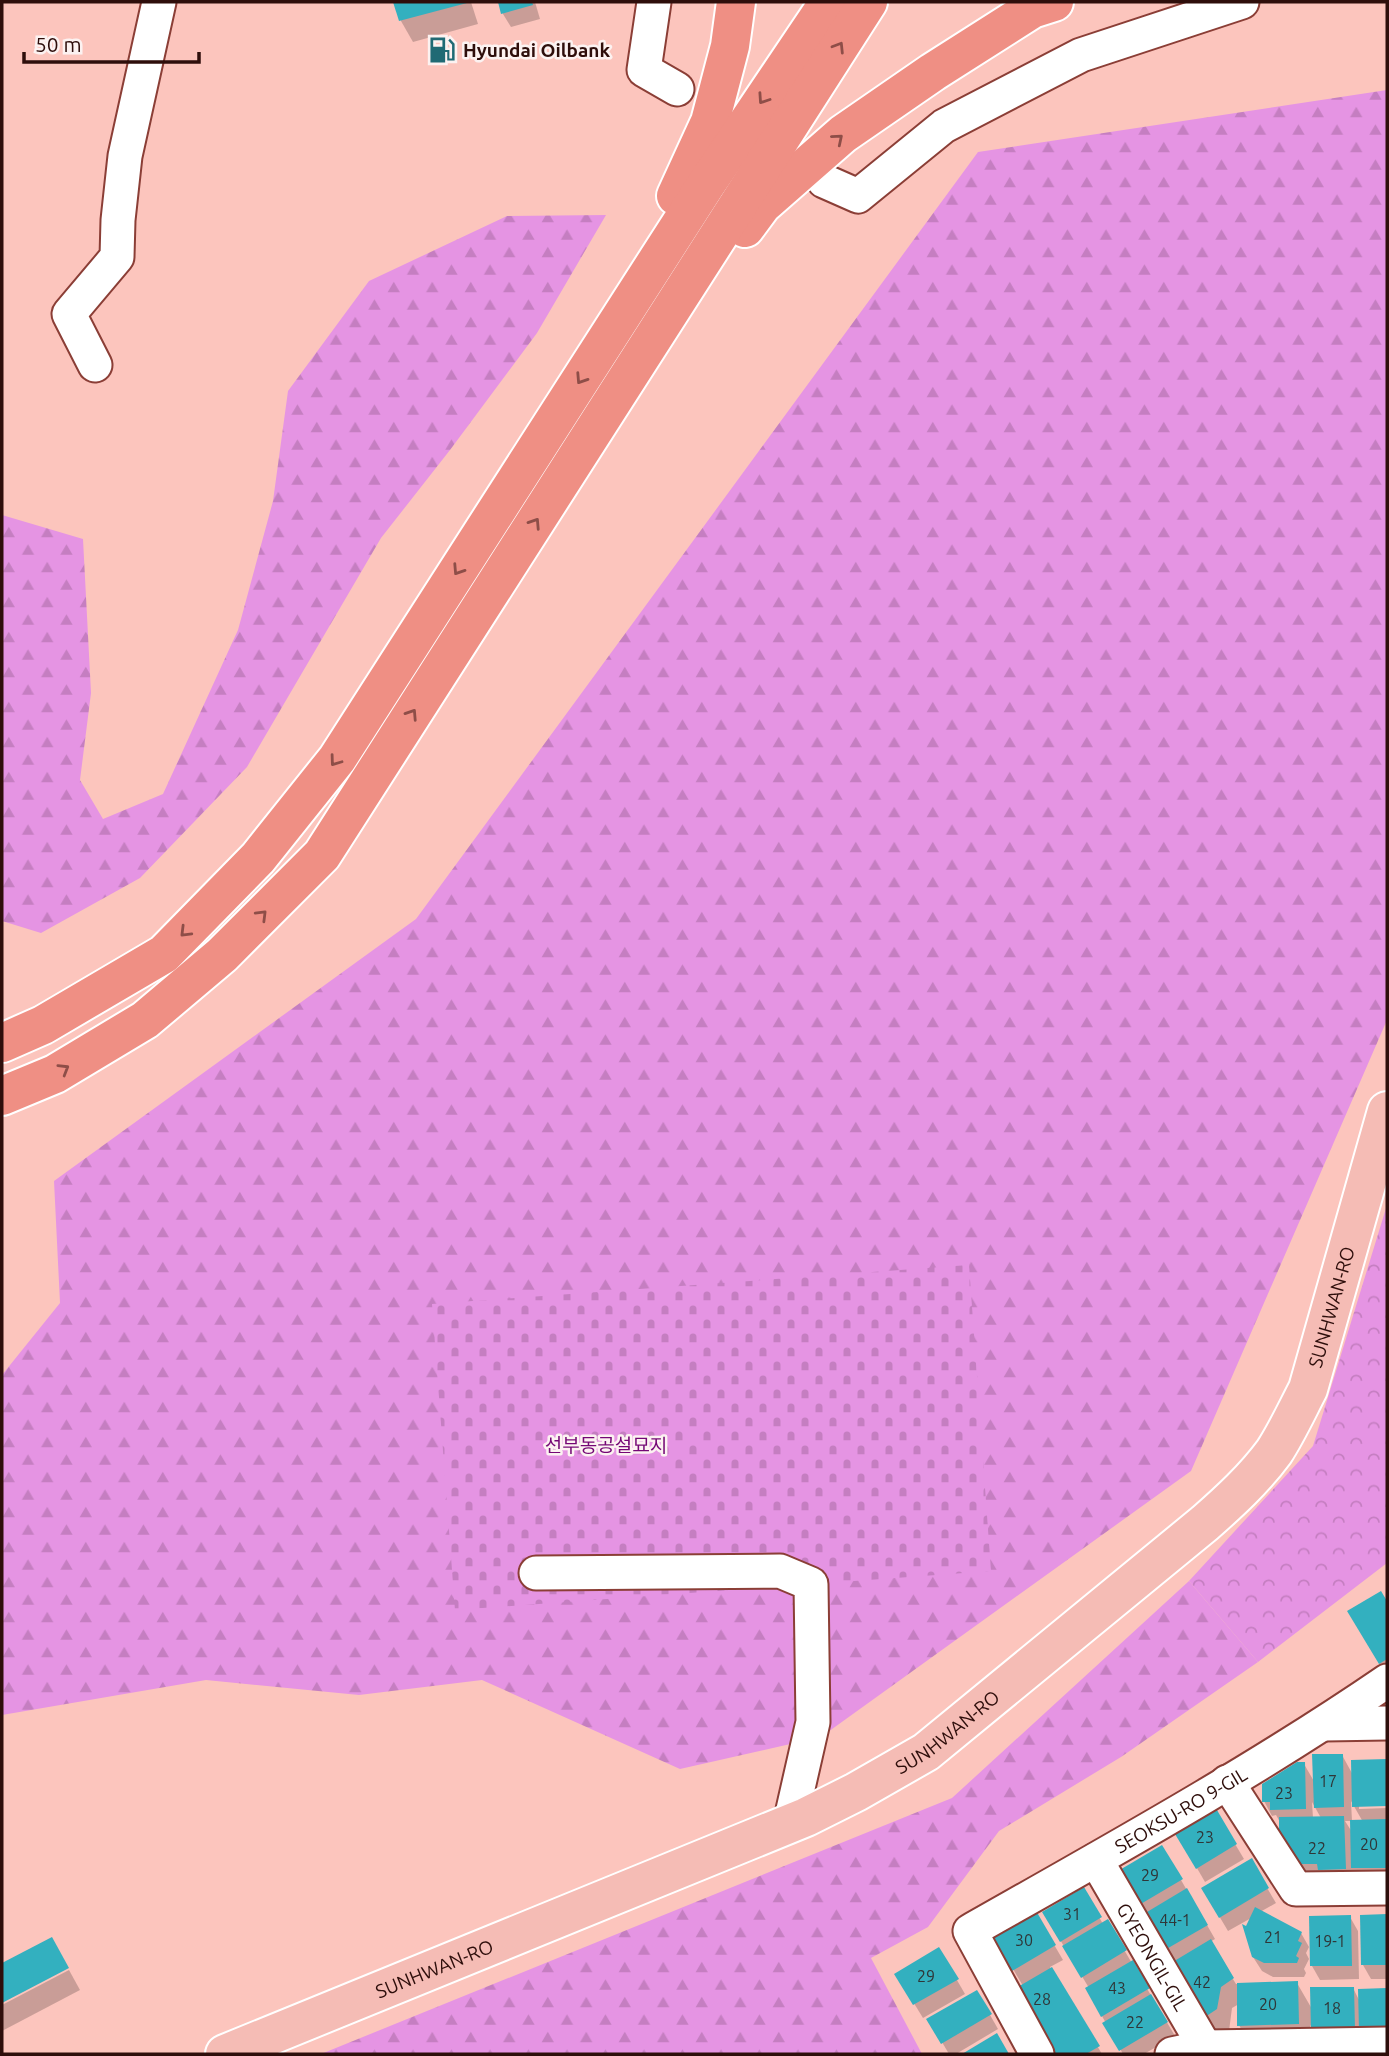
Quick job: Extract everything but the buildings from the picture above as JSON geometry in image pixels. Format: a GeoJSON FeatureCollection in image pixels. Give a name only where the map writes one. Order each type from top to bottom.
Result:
{"type":"FeatureCollection","features":[{"type":"Feature","properties":{"kind":"highway"},"geometry":{"type":"LineString","coordinates":[[618,321],[710,122],[730,46],[736,2]]}},
{"type":"Feature","properties":{"kind":"highway"},"geometry":{"type":"LineString","coordinates":[[2,1043],[43,1026],[164,954],[258,859],[337,759],[705,186],[829,2]]}},
{"type":"Feature","properties":{"kind":"highway"},"geometry":{"type":"LineString","coordinates":[[2,1096],[55,1074],[145,1020],[222,955],[322,855],[868,2]]}},
{"type":"Feature","properties":{"kind":"highway"},"geometry":{"type":"LineString","coordinates":[[618,394],[762,205],[843,134],[1032,9],[1054,2]]}},
{"type":"Feature","properties":{"kind":"main road","name":"SUNHWAN-RO"},"geometry":{"type":"LineString","coordinates":[[225,2054],[790,1823],[856,1792],[926,1752],[1205,1523],[1239,1493],[1273,1452],[1308,1389],[1387,1111]]}},
{"type":"Feature","properties":{"kind":"street"},"geometry":{"type":"LineString","coordinates":[[95,365],[69,314],[117,257],[125,156],[159,2]]}},
{"type":"Feature","properties":{"kind":"street"},"geometry":{"type":"LineString","coordinates":[[654,2],[644,70],[677,89]]}},
{"type":"Feature","properties":{"kind":"street"},"geometry":{"type":"LineString","coordinates":[[824,181],[858,196],[944,126],[1082,55],[1242,2]]}},
{"type":"Feature","properties":{"kind":"street"},"geometry":{"type":"LineString","coordinates":[[536,1573],[780,1571],[811,1584],[813,1722],[790,1823]]}},
{"type":"Feature","properties":{"kind":"street","name":"SEOKSU-RO 9-GIL"},"geometry":{"type":"LineString","coordinates":[[1037,2054],[970,1931],[1096,1860],[1325,1724],[1387,1681]]}},
{"type":"Feature","properties":{"kind":"street"},"geometry":{"type":"LineString","coordinates":[[1325,1724],[1387,1723]]}},
{"type":"Feature","properties":{"kind":"street"},"geometry":{"type":"LineString","coordinates":[[1227,1782],[1296,1888],[1387,1888]]}},
{"type":"Feature","properties":{"kind":"street","name":"GYEONGIL-GIL"},"geometry":{"type":"LineString","coordinates":[[1096,1860],[1207,2051]]}},
{"type":"Feature","properties":{"kind":"street"},"geometry":{"type":"LineString","coordinates":[[1172,2054],[1387,2045]]}},
{"type":"Feature","properties":{"kind":"green space"},"geometry":{"type":"Polygon","coordinates":[[[1387,90],[1387,1020],[1191,1471],[821,1737],[680,1769],[482,1680],[359,1695],[206,1680],[2,1715],[2,1375],[60,1303],[54,1181],[416,919],[978,152],[1387,90]]]}},
{"type":"Feature","properties":{"kind":"green space"},"geometry":{"type":"Polygon","coordinates":[[[606,215],[537,333],[381,538],[247,767],[140,878],[41,933],[2,921],[2,515],[83,539],[91,693],[80,780],[103,819],[163,794],[238,630],[273,501],[288,391],[369,281],[507,216],[606,215]]]}},
{"type":"Feature","properties":{"kind":"green space"},"geometry":{"type":"Polygon","coordinates":[[[1387,1205],[1387,1563],[1258,1662],[1189,1581],[1313,1446],[1387,1205]]]}},
{"type":"Feature","properties":{"kind":"green space","name":"선부동공설묘지"},"geometry":{"type":"Polygon","coordinates":[[[969,1265],[991,1571],[455,1610],[432,1304],[969,1265]]]}},
{"type":"Feature","properties":{"kind":"green space"},"geometry":{"type":"Polygon","coordinates":[[[1189,1581],[1258,1662],[1121,1757],[999,1831],[928,1927],[871,1958],[922,2054],[321,2054],[952,1798],[1189,1581]]]}},
{"type":"Feature","properties":{"kind":"place","name":"Hyundai Oilbank"},"geometry":{"type":"Point","coordinates":[442,50]}}]}
